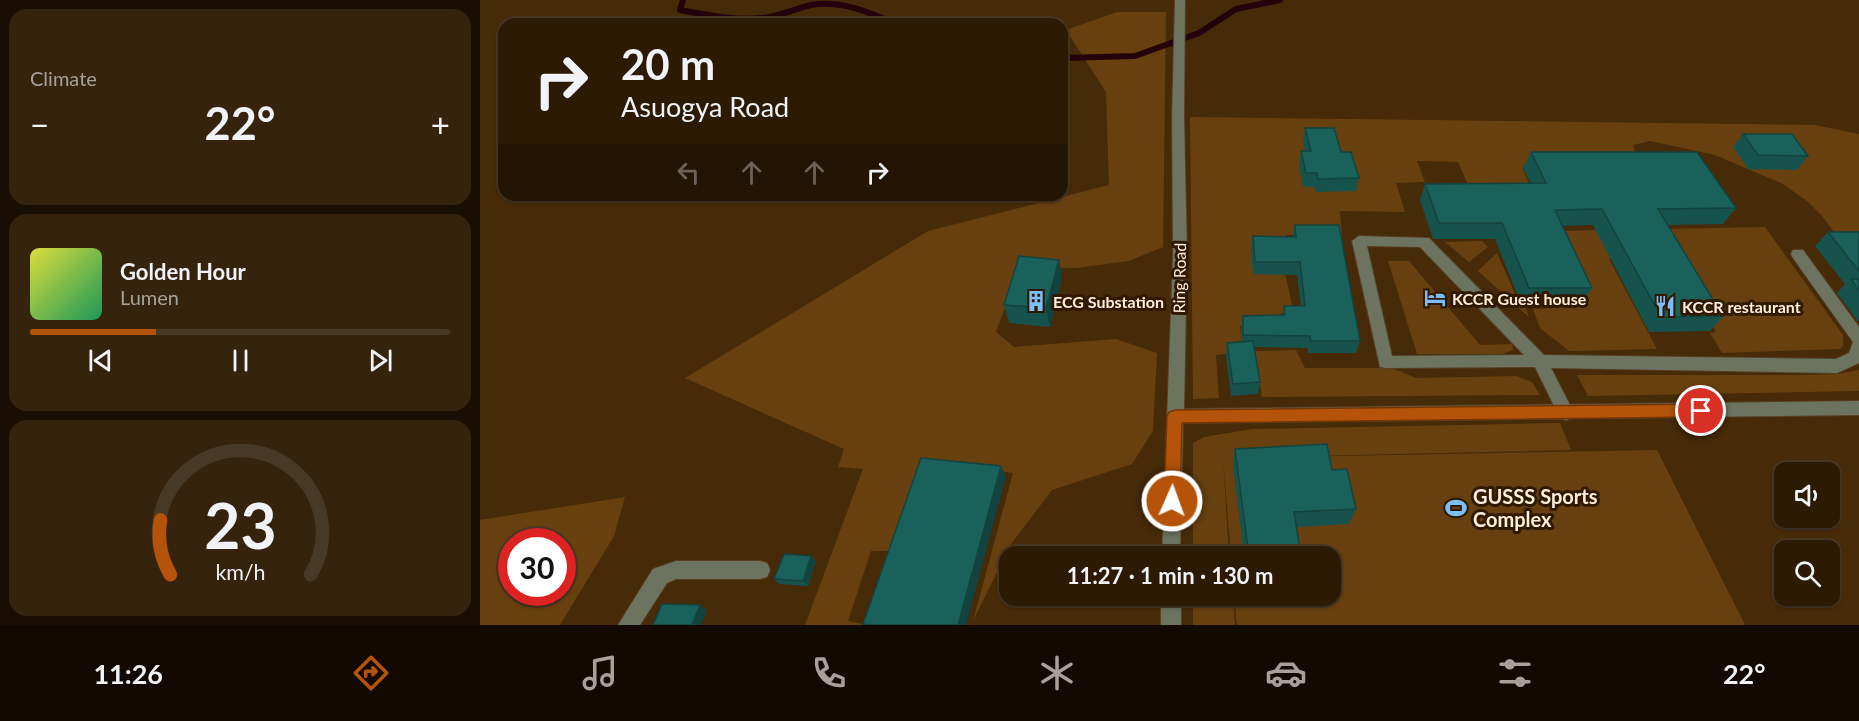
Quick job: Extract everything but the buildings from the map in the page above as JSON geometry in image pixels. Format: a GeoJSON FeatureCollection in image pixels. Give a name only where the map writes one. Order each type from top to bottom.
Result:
{"type":"FeatureCollection","features":[{"type":"Feature","properties":{"kind":"street","name":"Ring Road"},"geometry":{"type":"LineString","coordinates":[[1171,546],[1180,254],[1178,117],[1180,0]]}},
{"type":"Feature","properties":{"kind":"street"},"geometry":{"type":"LineString","coordinates":[[1566,413],[1540,361],[1424,242],[1359,242],[1386,362],[1540,361],[1837,366],[1856,357],[1859,345]]}},
{"type":"Feature","properties":{"kind":"street"},"geometry":{"type":"LineString","coordinates":[[1798,254],[1859,339]]}},
{"type":"Feature","properties":{"kind":"street"},"geometry":{"type":"LineString","coordinates":[[1175,416],[1859,408]]}},
{"type":"Feature","properties":{"kind":"street"},"geometry":{"type":"LineString","coordinates":[[627,625],[660,576],[676,570],[760,570]]}},
{"type":"Feature","properties":{"kind":"street"},"geometry":{"type":"LineString","coordinates":[[1171,606],[1171,625]]}},
{"type":"Feature","properties":{"kind":"shaded area"},"geometry":{"type":"Polygon","coordinates":[[[480,0],[1859,0],[1859,625],[480,625],[480,0]]]}},
{"type":"Feature","properties":{"kind":"shaded area"},"geometry":{"type":"Polygon","coordinates":[[[1117,12],[1166,12],[1163,247],[1129,261],[1076,268],[1020,267],[996,332],[1014,347],[1116,339],[1157,353],[1153,431],[1132,464],[1052,490],[1010,546],[999,546],[999,568],[973,621],[1013,473],[924,461],[890,551],[871,551],[848,621],[867,625],[805,625],[863,469],[838,467],[844,449],[685,378],[928,231],[1046,201],[1068,201],[1068,195],[1109,185],[1106,92],[1068,33],[1068,29],[1117,12]]]}},
{"type":"Feature","properties":{"kind":"shaded area"},"geometry":{"type":"Polygon","coordinates":[[[1190,117],[1815,125],[1859,134],[1859,243],[1842,243],[1822,216],[1808,202],[1783,184],[1715,155],[1650,141],[1633,145],[1639,164],[1522,167],[1534,195],[1473,196],[1458,162],[1417,161],[1425,182],[1396,183],[1405,212],[1340,211],[1342,234],[1286,235],[1278,241],[1292,308],[1274,317],[1266,326],[1240,326],[1242,352],[1216,355],[1219,398],[1193,399],[1190,117]]]}},
{"type":"Feature","properties":{"kind":"shaded area"},"geometry":{"type":"Polygon","coordinates":[[[1765,227],[1843,335],[1843,346],[1840,349],[1722,353],[1710,333],[1716,332],[1670,258],[1609,259],[1657,349],[1569,351],[1540,328],[1533,309],[1589,306],[1553,231],[1765,227]]]}},
{"type":"Feature","properties":{"kind":"shaded area"},"geometry":{"type":"Polygon","coordinates":[[[1482,241],[1488,247],[1469,262],[1445,242],[1482,241]]]}},
{"type":"Feature","properties":{"kind":"shaded area"},"geometry":{"type":"Polygon","coordinates":[[[1497,253],[1520,305],[1524,305],[1529,317],[1478,271],[1497,253]]]}},
{"type":"Feature","properties":{"kind":"shaded area"},"geometry":{"type":"Polygon","coordinates":[[[1388,261],[1409,261],[1480,345],[1512,344],[1513,350],[1502,354],[1417,354],[1388,261]]]}},
{"type":"Feature","properties":{"kind":"shaded area"},"geometry":{"type":"Polygon","coordinates":[[[1296,350],[1305,368],[1392,368],[1416,378],[1516,376],[1532,382],[1540,395],[1262,397],[1255,351],[1296,350]]]}},
{"type":"Feature","properties":{"kind":"shaded area"},"geometry":{"type":"Polygon","coordinates":[[[1859,370],[1859,391],[1588,396],[1577,375],[1806,375],[1837,374],[1859,370]]]}},
{"type":"Feature","properties":{"kind":"shaded area"},"geometry":{"type":"Polygon","coordinates":[[[1560,423],[1571,450],[1223,458],[1228,546],[1193,546],[1193,443],[1204,437],[1252,429],[1560,423]]]}},
{"type":"Feature","properties":{"kind":"shaded area","name":"GUSSS Sports Complex"},"geometry":{"type":"Polygon","coordinates":[[[1657,450],[1745,625],[1237,625],[1235,606],[1341,606],[1341,546],[1230,546],[1223,458],[1657,450]]]}},
{"type":"Feature","properties":{"kind":"shaded area"},"geometry":{"type":"Polygon","coordinates":[[[625,497],[614,536],[576,599],[576,528],[498,528],[498,606],[572,606],[560,625],[480,625],[480,520],[625,497]]]}},
{"type":"Feature","properties":{"kind":"shaded area"},"geometry":{"type":"Polygon","coordinates":[[[1193,606],[1234,606],[1235,625],[1193,625],[1193,606]]]}},
{"type":"Feature","properties":{"kind":"waterway"},"geometry":{"type":"LineString","coordinates":[[683,0],[680,10],[732,18]]}},
{"type":"Feature","properties":{"kind":"waterway"},"geometry":{"type":"LineString","coordinates":[[1068,58],[1135,56],[1199,33],[1236,9],[1280,0]]}},
{"type":"Feature","properties":{"kind":"waterway"},"geometry":{"type":"LineString","coordinates":[[760,18],[822,4],[844,6],[881,18]]}},
{"type":"Feature","properties":{"kind":"place","name":"KCCR Guest house"},"geometry":{"type":"Point","coordinates":[1435,298]}},
{"type":"Feature","properties":{"kind":"place","name":"ECG Substation"},"geometry":{"type":"Point","coordinates":[1036,301]}},
{"type":"Feature","properties":{"kind":"place","name":"KCCR restaurant"},"geometry":{"type":"Point","coordinates":[1665,306]}},
{"type":"Feature","properties":{"kind":"place","name":"GUSSS Sports Complex"},"geometry":{"type":"Point","coordinates":[1456,508]}},
{"type":"Feature","properties":{"kind":"route"},"geometry":{"type":"LineString","coordinates":[[1172,501],[1175,416],[1701,411]]}}]}
